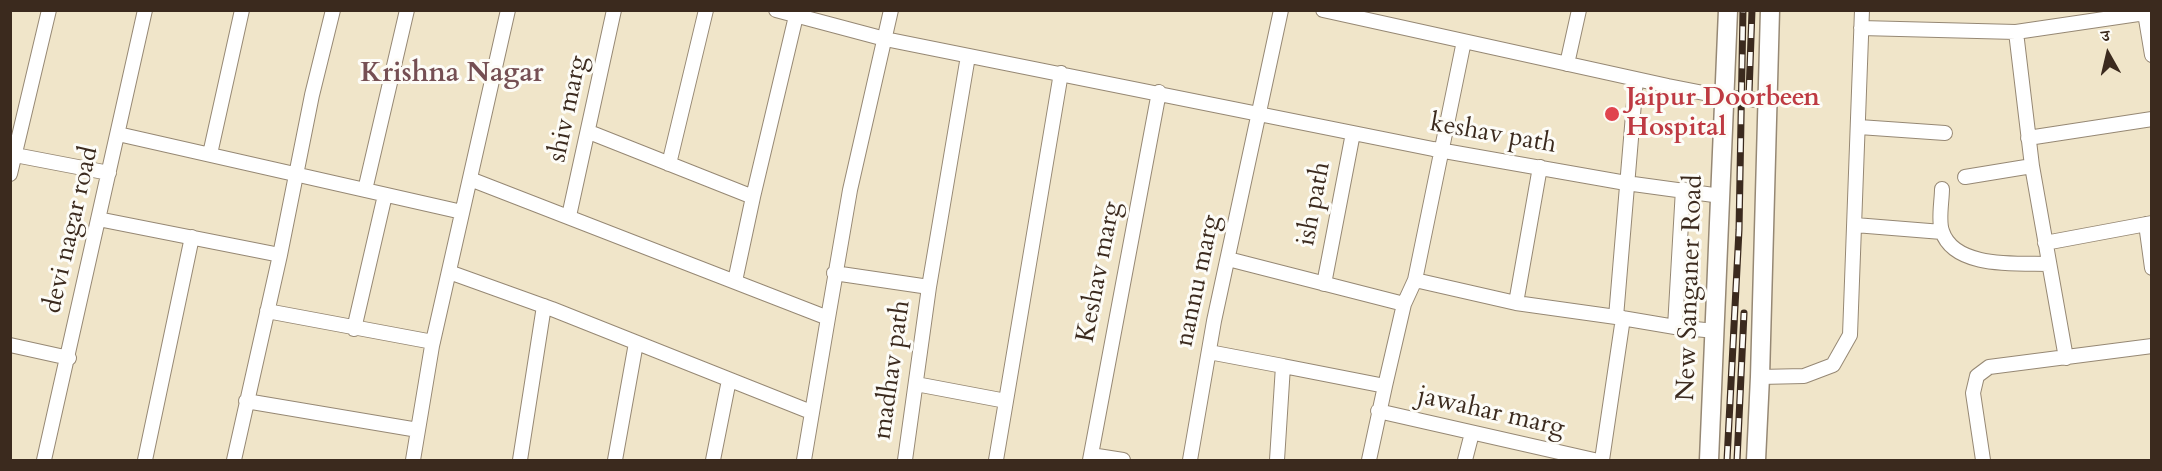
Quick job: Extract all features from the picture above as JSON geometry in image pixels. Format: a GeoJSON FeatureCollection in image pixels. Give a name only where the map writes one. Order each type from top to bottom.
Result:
{"type":"FeatureCollection","features":[{"type":"Feature","properties":{"kind":"main road","name":"New Sanganer Road"},"geometry":{"type":"LineString","coordinates":[[1709,460],[1728,10]]}},
{"type":"Feature","properties":{"kind":"main road"},"geometry":{"type":"LineString","coordinates":[[1756,460],[1770,10]]}},
{"type":"Feature","properties":{"kind":"street"},"geometry":{"type":"LineString","coordinates":[[10,174],[49,10]]}},
{"type":"Feature","properties":{"kind":"street","name":"devi nagar road"},"geometry":{"type":"LineString","coordinates":[[44,460],[69,358],[145,10]]}},
{"type":"Feature","properties":{"kind":"street"},"geometry":{"type":"LineString","coordinates":[[210,154],[242,10]]}},
{"type":"Feature","properties":{"kind":"street"},"geometry":{"type":"LineString","coordinates":[[234,460],[280,255],[295,173],[333,10]]}},
{"type":"Feature","properties":{"kind":"street"},"geometry":{"type":"LineString","coordinates":[[365,190],[407,10]]}},
{"type":"Feature","properties":{"kind":"street"},"geometry":{"type":"LineString","coordinates":[[413,460],[433,342],[508,10]]}},
{"type":"Feature","properties":{"kind":"street","name":"shiv marg"},"geometry":{"type":"LineString","coordinates":[[569,216],[614,10]]}},
{"type":"Feature","properties":{"kind":"street"},"geometry":{"type":"LineString","coordinates":[[669,164],[706,10]]}},
{"type":"Feature","properties":{"kind":"street","name":"keshav path"},"geometry":{"type":"LineString","coordinates":[[776,10],[885,39],[1159,92],[1443,151],[1626,183],[1721,196]]}},
{"type":"Feature","properties":{"kind":"street"},"geometry":{"type":"LineString","coordinates":[[804,460],[834,273],[891,10]]}},
{"type":"Feature","properties":{"kind":"street","name":"nannu marg"},"geometry":{"type":"LineString","coordinates":[[1190,460],[1209,352],[1281,10]]}},
{"type":"Feature","properties":{"kind":"street"},"geometry":{"type":"LineString","coordinates":[[1567,64],[1579,10]]}},
{"type":"Feature","properties":{"kind":"street"},"geometry":{"type":"LineString","coordinates":[[1760,378],[1804,376],[1833,365],[1850,335],[1863,10]]}},
{"type":"Feature","properties":{"kind":"street"},"geometry":{"type":"LineString","coordinates":[[1329,11],[1636,79],[1724,97],[1768,102]]}},
{"type":"Feature","properties":{"kind":"street"},"geometry":{"type":"LineString","coordinates":[[1862,28],[2016,32],[2111,14],[2148,12],[2151,55]]}},
{"type":"Feature","properties":{"kind":"street"},"geometry":{"type":"LineString","coordinates":[[735,281],[796,16]]}},
{"type":"Feature","properties":{"kind":"street"},"geometry":{"type":"LineString","coordinates":[[2016,32],[2032,166],[2066,358]]}},
{"type":"Feature","properties":{"kind":"street"},"geometry":{"type":"LineString","coordinates":[[1369,460],[1378,411],[1404,304],[1415,280],[1464,41]]}},
{"type":"Feature","properties":{"kind":"street","name":"madhav path"},"geometry":{"type":"LineString","coordinates":[[905,460],[929,287],[968,56]]}},
{"type":"Feature","properties":{"kind":"street"},"geometry":{"type":"LineString","coordinates":[[996,460],[1061,73]]}},
{"type":"Feature","properties":{"kind":"street"},"geometry":{"type":"LineString","coordinates":[[1593,460],[1619,317],[1626,183],[1636,79]]}},
{"type":"Feature","properties":{"kind":"street","name":"Keshav marg"},"geometry":{"type":"LineString","coordinates":[[1091,458],[1159,92]]}},
{"type":"Feature","properties":{"kind":"street"},"geometry":{"type":"LineString","coordinates":[[2028,138],[2151,119]]}},
{"type":"Feature","properties":{"kind":"street"},"geometry":{"type":"LineString","coordinates":[[1859,127],[1945,133]]}},
{"type":"Feature","properties":{"kind":"street"},"geometry":{"type":"LineString","coordinates":[[589,132],[753,197]]}},
{"type":"Feature","properties":{"kind":"street","name":"ish path"},"geometry":{"type":"LineString","coordinates":[[1324,284],[1353,133]]}},
{"type":"Feature","properties":{"kind":"street"},"geometry":{"type":"LineString","coordinates":[[118,134],[462,212]]}},
{"type":"Feature","properties":{"kind":"street"},"geometry":{"type":"LineString","coordinates":[[15,155],[109,173]]}},
{"type":"Feature","properties":{"kind":"street"},"geometry":{"type":"LineString","coordinates":[[1965,177],[2032,166]]}},
{"type":"Feature","properties":{"kind":"street"},"geometry":{"type":"LineString","coordinates":[[1516,303],[1540,167]]}},
{"type":"Feature","properties":{"kind":"street"},"geometry":{"type":"LineString","coordinates":[[470,179],[828,318]]}},
{"type":"Feature","properties":{"kind":"street"},"geometry":{"type":"LineString","coordinates":[[1674,327],[1683,189]]}},
{"type":"Feature","properties":{"kind":"street"},"geometry":{"type":"LineString","coordinates":[[1942,189],[1942,232],[1958,252],[1983,261],[2049,264]]}},
{"type":"Feature","properties":{"kind":"street"},"geometry":{"type":"LineString","coordinates":[[354,329],[386,195]]}},
{"type":"Feature","properties":{"kind":"street"},"geometry":{"type":"LineString","coordinates":[[98,219],[280,255]]}},
{"type":"Feature","properties":{"kind":"street"},"geometry":{"type":"LineString","coordinates":[[2045,243],[2149,224],[2151,268]]}},
{"type":"Feature","properties":{"kind":"street"},"geometry":{"type":"LineString","coordinates":[[1855,225],[1942,232]]}},
{"type":"Feature","properties":{"kind":"street"},"geometry":{"type":"LineString","coordinates":[[145,460],[192,237]]}},
{"type":"Feature","properties":{"kind":"street"},"geometry":{"type":"LineString","coordinates":[[1228,259],[1404,304]]}},
{"type":"Feature","properties":{"kind":"street"},"geometry":{"type":"LineString","coordinates":[[449,272],[544,306],[811,412]]}},
{"type":"Feature","properties":{"kind":"street"},"geometry":{"type":"LineString","coordinates":[[834,273],[929,287]]}},
{"type":"Feature","properties":{"kind":"street"},"geometry":{"type":"LineString","coordinates":[[1415,280],[1516,303],[1715,331]]}},
{"type":"Feature","properties":{"kind":"street"},"geometry":{"type":"LineString","coordinates":[[520,460],[544,306]]}},
{"type":"Feature","properties":{"kind":"street"},"geometry":{"type":"LineString","coordinates":[[267,311],[433,342]]}},
{"type":"Feature","properties":{"kind":"street"},"geometry":{"type":"LineString","coordinates":[[615,460],[636,343]]}},
{"type":"Feature","properties":{"kind":"street"},"geometry":{"type":"LineString","coordinates":[[10,345],[69,358]]}},
{"type":"Feature","properties":{"kind":"street"},"geometry":{"type":"LineString","coordinates":[[1983,460],[1973,393],[1977,376],[1989,367],[2151,346]]}},
{"type":"Feature","properties":{"kind":"street"},"geometry":{"type":"LineString","coordinates":[[1209,352],[1385,386]]}},
{"type":"Feature","properties":{"kind":"street"},"geometry":{"type":"LineString","coordinates":[[1277,460],[1283,366]]}},
{"type":"Feature","properties":{"kind":"street"},"geometry":{"type":"LineString","coordinates":[[713,460],[729,380]]}},
{"type":"Feature","properties":{"kind":"street"},"geometry":{"type":"LineString","coordinates":[[916,384],[1006,401]]}},
{"type":"Feature","properties":{"kind":"street"},"geometry":{"type":"LineString","coordinates":[[246,401],[418,430]]}},
{"type":"Feature","properties":{"kind":"street","name":"jawahar marg"},"geometry":{"type":"LineString","coordinates":[[1378,411],[1593,460]]}},
{"type":"Feature","properties":{"kind":"street"},"geometry":{"type":"LineString","coordinates":[[1465,460],[1472,433]]}},
{"type":"Feature","properties":{"kind":"street"},"geometry":{"type":"LineString","coordinates":[[1091,458],[1123,460]]}},
{"type":"Feature","properties":{"kind":"railway"},"geometry":{"type":"LineString","coordinates":[[1727,460],[1739,230],[1743,10]]}},
{"type":"Feature","properties":{"kind":"railway"},"geometry":{"type":"LineString","coordinates":[[1749,94],[1752,10]]}},
{"type":"Feature","properties":{"kind":"railway"},"geometry":{"type":"LineString","coordinates":[[1737,460],[1744,313]]}},
{"type":"Feature","properties":{"kind":"place","name":"Jaipur Doorbeen Hospital"},"geometry":{"type":"Point","coordinates":[1612,114]}},
{"type":"Feature","properties":{"kind":"district","name":"Krishna Nagar"},"geometry":{"type":"Point","coordinates":[452,75]}}]}
